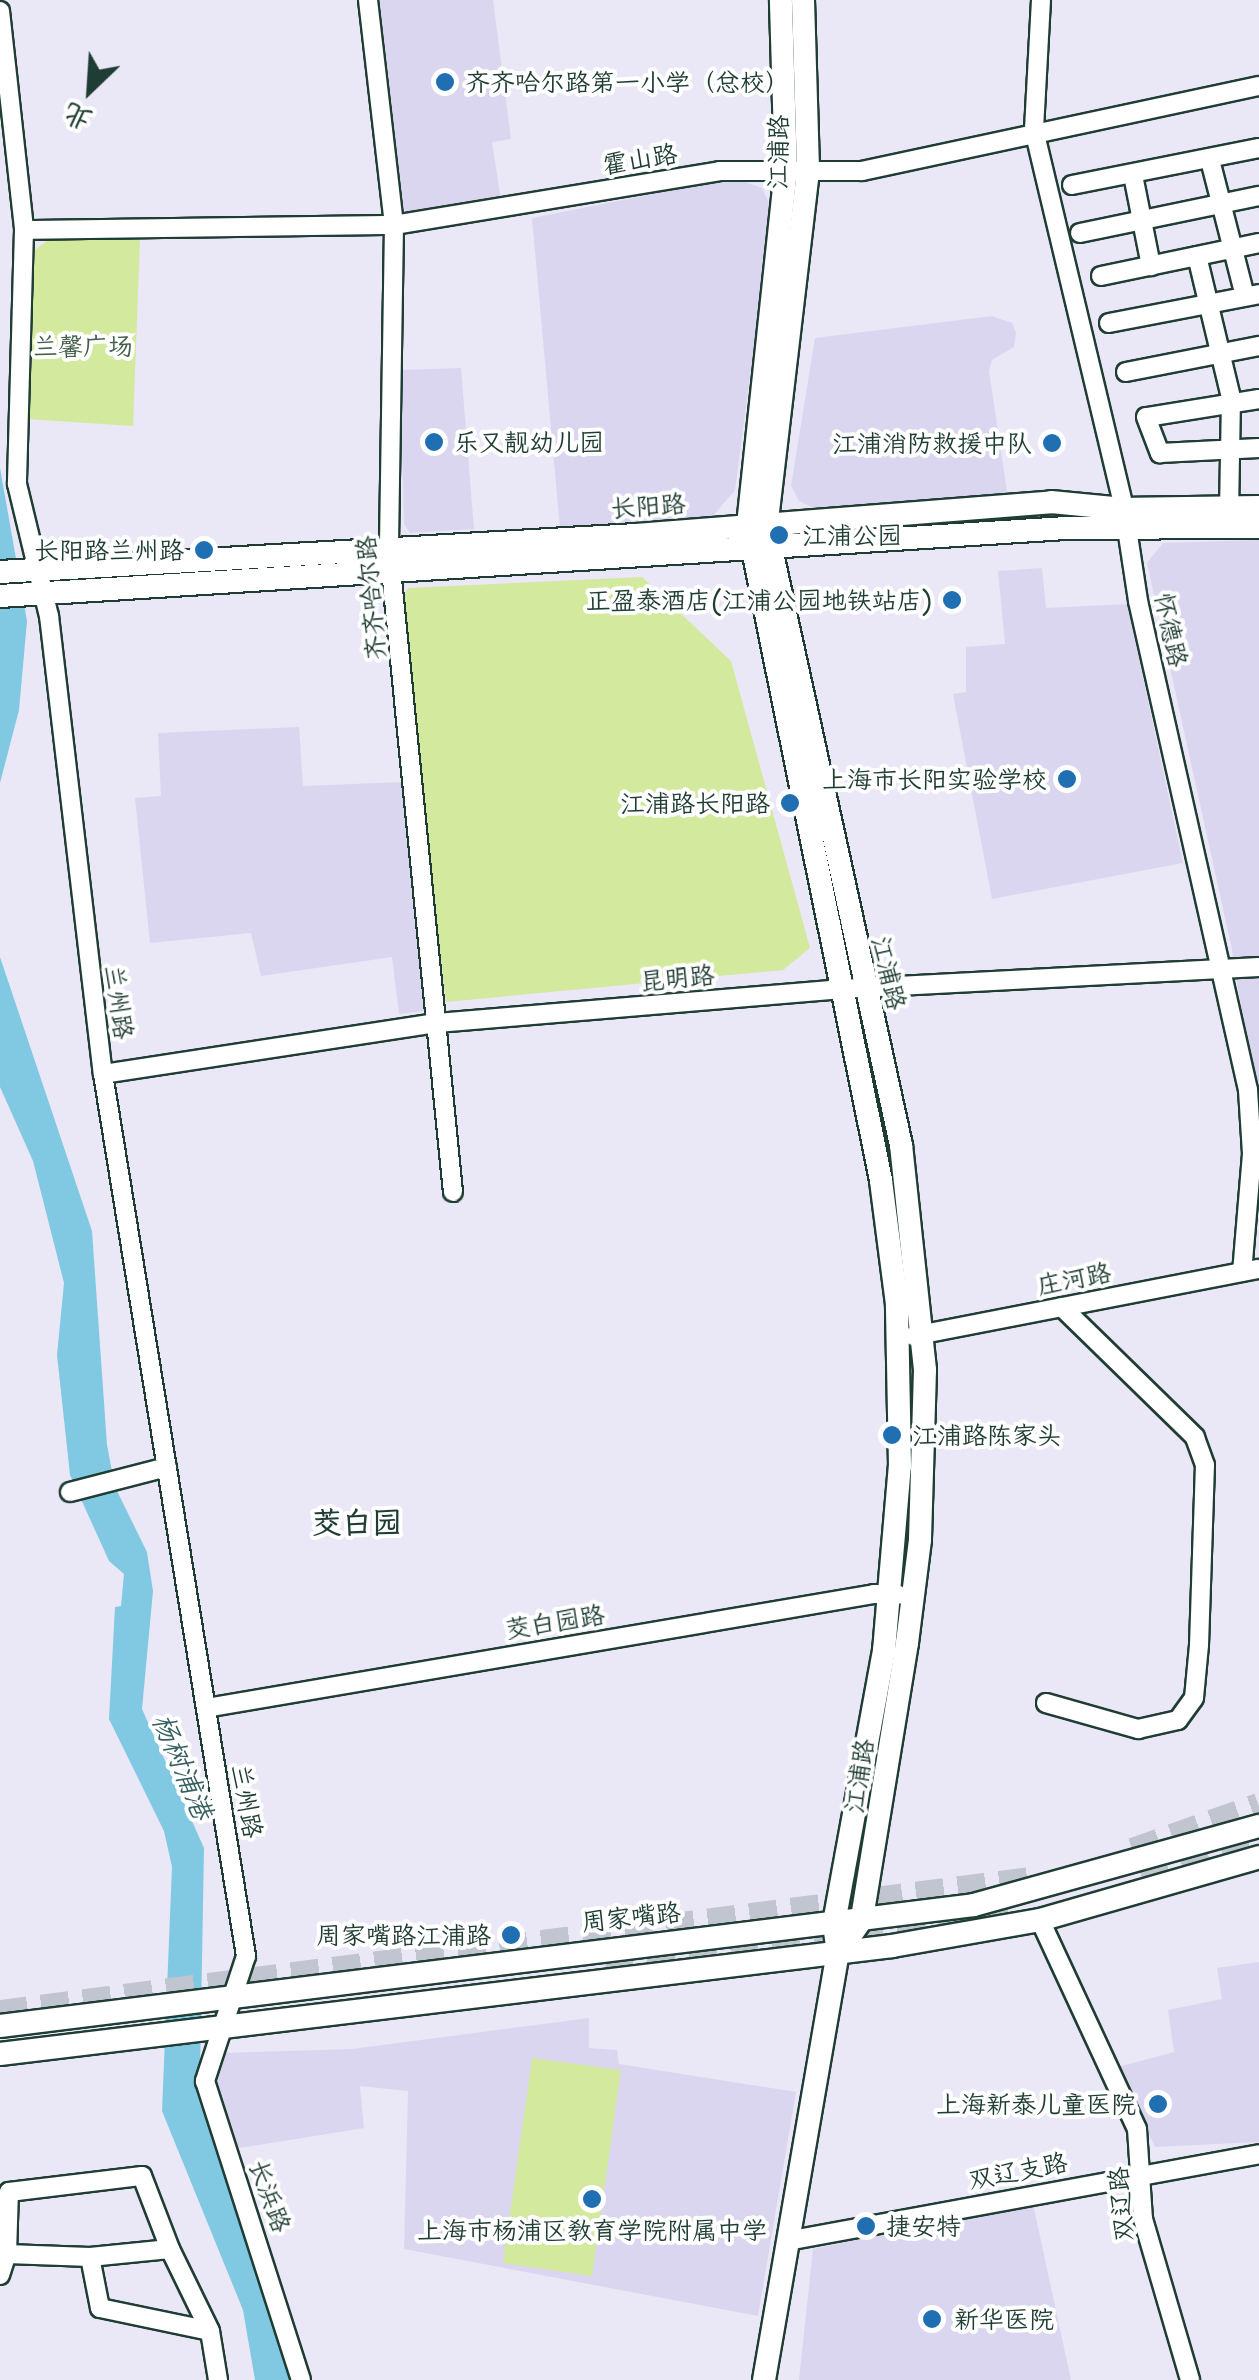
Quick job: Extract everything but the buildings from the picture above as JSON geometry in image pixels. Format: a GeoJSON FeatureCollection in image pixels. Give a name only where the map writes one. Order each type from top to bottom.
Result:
{"type":"FeatureCollection","features":[{"type":"Feature","properties":{"kind":"main road","name":"江浦路"},"geometry":{"type":"LineString","coordinates":[[781,0],[797,171]]}},
{"type":"Feature","properties":{"kind":"main road","name":"江浦路"},"geometry":{"type":"LineString","coordinates":[[803,0],[797,171],[757,526],[840,988],[881,1180],[898,1339],[902,1596],[862,1920],[838,1953]]}},
{"type":"Feature","properties":{"kind":"main road","name":"长阳路"},"geometry":{"type":"LineString","coordinates":[[0,572],[757,526],[1051,502],[1126,520],[1259,527]]}},
{"type":"Feature","properties":{"kind":"main road","name":"长阳路"},"geometry":{"type":"LineString","coordinates":[[0,596],[760,551],[1065,528],[1229,508],[1259,508]]}},
{"type":"Feature","properties":{"kind":"main road","name":"江浦路"},"geometry":{"type":"LineString","coordinates":[[760,551],[901,1145],[924,1334],[924,1480],[834,1923],[838,1953],[764,2380]]}},
{"type":"Feature","properties":{"kind":"main road","name":"周家嘴路"},"geometry":{"type":"LineString","coordinates":[[0,2026],[235,1994],[862,1920],[1010,1897],[1259,1826]]}},
{"type":"Feature","properties":{"kind":"main road"},"geometry":{"type":"LineString","coordinates":[[0,2054],[838,1953],[1040,1920],[1259,1857]]}},
{"type":"Feature","properties":{"kind":"street","name":"齐齐哈尔路"},"geometry":{"type":"LineString","coordinates":[[368,0],[394,226],[390,549],[453,1192]]}},
{"type":"Feature","properties":{"kind":"street","name":"怀德路"},"geometry":{"type":"LineString","coordinates":[[1041,0],[1034,130],[1126,520],[1138,601],[1223,969],[1252,1128],[1250,1270]]}},
{"type":"Feature","properties":{"kind":"street","name":"兰州路"},"geometry":{"type":"LineString","coordinates":[[0,11],[24,230],[17,484],[44,595],[103,1074],[246,1956],[235,1994],[211,2030]]}},
{"type":"Feature","properties":{"kind":"street","name":"霍山路"},"geometry":{"type":"LineString","coordinates":[[24,230],[394,226],[719,171],[862,171],[1034,130],[1259,86]]}},
{"type":"Feature","properties":{"kind":"street"},"geometry":{"type":"LineString","coordinates":[[1072,185],[1259,148]]}},
{"type":"Feature","properties":{"kind":"street"},"geometry":{"type":"LineString","coordinates":[[1110,323],[1252,295],[1219,204],[1210,160]]}},
{"type":"Feature","properties":{"kind":"street"},"geometry":{"type":"LineString","coordinates":[[1134,175],[1151,266]]}},
{"type":"Feature","properties":{"kind":"street"},"geometry":{"type":"LineString","coordinates":[[1080,233],[1259,196]]}},
{"type":"Feature","properties":{"kind":"street"},"geometry":{"type":"LineString","coordinates":[[1101,276],[1259,243]]}},
{"type":"Feature","properties":{"kind":"street"},"geometry":{"type":"LineString","coordinates":[[1196,256],[1231,402],[1229,508]]}},
{"type":"Feature","properties":{"kind":"street"},"geometry":{"type":"LineString","coordinates":[[1126,372],[1220,350],[1259,346]]}},
{"type":"Feature","properties":{"kind":"street"},"geometry":{"type":"LineString","coordinates":[[1259,399],[1146,417],[1160,453],[1259,448]]}},
{"type":"Feature","properties":{"kind":"street","name":"昆明路"},"geometry":{"type":"LineString","coordinates":[[103,1074],[438,1024],[840,988],[1259,967]]}},
{"type":"Feature","properties":{"kind":"street","name":"庄河路"},"geometry":{"type":"LineString","coordinates":[[898,1339],[1250,1270]]}},
{"type":"Feature","properties":{"kind":"street"},"geometry":{"type":"LineString","coordinates":[[1046,1703],[1138,1729],[1178,1720],[1194,1698],[1198,1645],[1205,1465],[1195,1438],[1062,1307]]}},
{"type":"Feature","properties":{"kind":"street"},"geometry":{"type":"LineString","coordinates":[[70,1492],[167,1467]]}},
{"type":"Feature","properties":{"kind":"street","name":"茭白园路"},"geometry":{"type":"LineString","coordinates":[[206,1708],[902,1596]]}},
{"type":"Feature","properties":{"kind":"street","name":"双辽路"},"geometry":{"type":"LineString","coordinates":[[1040,1920],[1137,2129],[1150,2255],[1190,2380]]}},
{"type":"Feature","properties":{"kind":"street","name":"长浜路"},"geometry":{"type":"LineString","coordinates":[[211,2030],[205,2082],[301,2380]]}},
{"type":"Feature","properties":{"kind":"street","name":"双辽支路"},"geometry":{"type":"LineString","coordinates":[[787,2241],[1259,2154]]}},
{"type":"Feature","properties":{"kind":"street"},"geometry":{"type":"LineString","coordinates":[[0,2275],[7,2254],[9,2192],[142,2176],[170,2249],[210,2331],[218,2380]]}},
{"type":"Feature","properties":{"kind":"street"},"geometry":{"type":"LineString","coordinates":[[7,2254],[90,2257],[170,2249]]}},
{"type":"Feature","properties":{"kind":"street"},"geometry":{"type":"LineString","coordinates":[[90,2257],[100,2308],[210,2331]]}},
{"type":"Feature","properties":{"kind":"shaded area","name":"齐齐哈尔路第一小学（总校）"},"geometry":{"type":"Polygon","coordinates":[[[377,0],[493,0],[511,139],[492,142],[501,201],[407,213],[402,205],[377,0]]]}},
{"type":"Feature","properties":{"kind":"shaded area"},"geometry":{"type":"Polygon","coordinates":[[[735,178],[762,188],[772,210],[735,490],[712,517],[690,523],[560,528],[532,218],[735,178]]]}},
{"type":"Feature","properties":{"kind":"shaded area"},"geometry":{"type":"Polygon","coordinates":[[[992,316],[1012,323],[1016,333],[1014,347],[992,360],[989,371],[1008,498],[818,510],[799,501],[791,486],[815,338],[992,316]]]}},
{"type":"Feature","properties":{"kind":"shaded area","name":"乐又靓幼儿园"},"geometry":{"type":"Polygon","coordinates":[[[461,368],[474,529],[410,533],[404,524],[400,370],[461,368]]]}},
{"type":"Feature","properties":{"kind":"shaded area"},"geometry":{"type":"Polygon","coordinates":[[[1259,540],[1259,1115],[1231,945],[1147,563],[1163,543],[1259,540]]]}},
{"type":"Feature","properties":{"kind":"shaded area","name":"上海市长阳实验学校"},"geometry":{"type":"Polygon","coordinates":[[[1042,568],[1046,608],[1127,604],[1183,863],[992,899],[953,694],[966,692],[966,647],[1005,644],[998,571],[1042,568]]]}},
{"type":"Feature","properties":{"kind":"shaded area"},"geometry":{"type":"Polygon","coordinates":[[[299,727],[303,786],[403,782],[432,1010],[399,1014],[392,957],[261,976],[251,933],[150,943],[135,798],[161,796],[158,733],[299,727]]]}},
{"type":"Feature","properties":{"kind":"shaded area"},"geometry":{"type":"Polygon","coordinates":[[[1259,1962],[1259,2142],[1155,2147],[1118,2067],[1174,2052],[1168,2010],[1222,1999],[1217,1968],[1259,1962]]]}},
{"type":"Feature","properties":{"kind":"shaded area","name":"上海市杨浦区教育学院附属中学"},"geometry":{"type":"Polygon","coordinates":[[[589,2018],[589,2048],[617,2050],[619,2064],[796,2092],[758,2316],[404,2249],[408,2091],[360,2086],[364,2128],[233,2149],[211,2088],[225,2053],[352,2049],[589,2018]]]}},
{"type":"Feature","properties":{"kind":"shaded area","name":"新华医院"},"geometry":{"type":"Polygon","coordinates":[[[1033,2204],[1071,2380],[799,2380],[813,2249],[1033,2204]]]}},
{"type":"Feature","properties":{"kind":"green space","name":"兰馨广场"},"geometry":{"type":"Polygon","coordinates":[[[48,240],[140,240],[133,426],[27,419],[30,254],[48,240]]]}},
{"type":"Feature","properties":{"kind":"green space"},"geometry":{"type":"Polygon","coordinates":[[[642,577],[731,661],[810,948],[783,970],[446,1002],[400,607],[408,588],[642,577]]]}},
{"type":"Feature","properties":{"kind":"green space"},"geometry":{"type":"Polygon","coordinates":[[[532,2058],[621,2070],[592,2276],[503,2263],[532,2058]]]}},
{"type":"Feature","properties":{"kind":"water"},"geometry":{"type":"Polygon","coordinates":[[[0,468],[27,621],[19,710],[0,783],[0,468]]]}},
{"type":"Feature","properties":{"kind":"water","name":"杨树浦港"},"geometry":{"type":"Polygon","coordinates":[[[0,957],[92,1231],[107,1445],[115,1487],[147,1552],[153,1591],[142,1709],[204,1848],[200,2073],[294,2380],[255,2380],[243,2310],[162,2111],[172,1867],[164,1831],[109,1719],[115,1607],[121,1606],[124,1574],[109,1561],[70,1475],[57,1355],[64,1283],[33,1161],[0,1087],[0,957]]]}},
{"type":"Feature","properties":{"kind":"tunnel"},"geometry":{"type":"LineString","coordinates":[[1133,1852],[1259,1807]]}},
{"type":"Feature","properties":{"kind":"tunnel"},"geometry":{"type":"LineString","coordinates":[[1143,1881],[1259,1841]]}},
{"type":"Feature","properties":{"kind":"tunnel"},"geometry":{"type":"LineString","coordinates":[[0,2014],[1029,1881]]}},
{"type":"Feature","properties":{"kind":"tunnel"},"geometry":{"type":"LineString","coordinates":[[606,1970],[1014,1914]]}},
{"type":"Feature","properties":{"kind":"place","name":"齐齐哈尔路第一小学（总校）"},"geometry":{"type":"Point","coordinates":[445,82]}},
{"type":"Feature","properties":{"kind":"place","name":"乐又靓幼儿园"},"geometry":{"type":"Point","coordinates":[434,442]}},
{"type":"Feature","properties":{"kind":"place","name":"江浦消防救援中队"},"geometry":{"type":"Point","coordinates":[1052,443]}},
{"type":"Feature","properties":{"kind":"place","name":"江浦公园"},"geometry":{"type":"Point","coordinates":[779,535]}},
{"type":"Feature","properties":{"kind":"place","name":"长阳路兰州路"},"geometry":{"type":"Point","coordinates":[204,550]}},
{"type":"Feature","properties":{"kind":"place","name":"正盈泰酒店(江浦公园地铁站店)"},"geometry":{"type":"Point","coordinates":[952,600]}},
{"type":"Feature","properties":{"kind":"place","name":"上海市长阳实验学校"},"geometry":{"type":"Point","coordinates":[1067,779]}},
{"type":"Feature","properties":{"kind":"place","name":"江浦路长阳路"},"geometry":{"type":"Point","coordinates":[790,803]}},
{"type":"Feature","properties":{"kind":"place","name":"江浦路陈家头"},"geometry":{"type":"Point","coordinates":[892,1435]}},
{"type":"Feature","properties":{"kind":"place","name":"周家嘴路江浦路"},"geometry":{"type":"Point","coordinates":[511,1935]}},
{"type":"Feature","properties":{"kind":"place","name":"上海新泰儿童医院"},"geometry":{"type":"Point","coordinates":[1158,2104]}},
{"type":"Feature","properties":{"kind":"place","name":"上海市杨浦区教育学院附属中学"},"geometry":{"type":"Point","coordinates":[592,2199]}},
{"type":"Feature","properties":{"kind":"place","name":"捷安特"},"geometry":{"type":"Point","coordinates":[866,2226]}},
{"type":"Feature","properties":{"kind":"place","name":"新华医院"},"geometry":{"type":"Point","coordinates":[932,2319]}},
{"type":"Feature","properties":{"kind":"district","name":"茭白园"},"geometry":{"type":"Point","coordinates":[357,1523]}}]}
